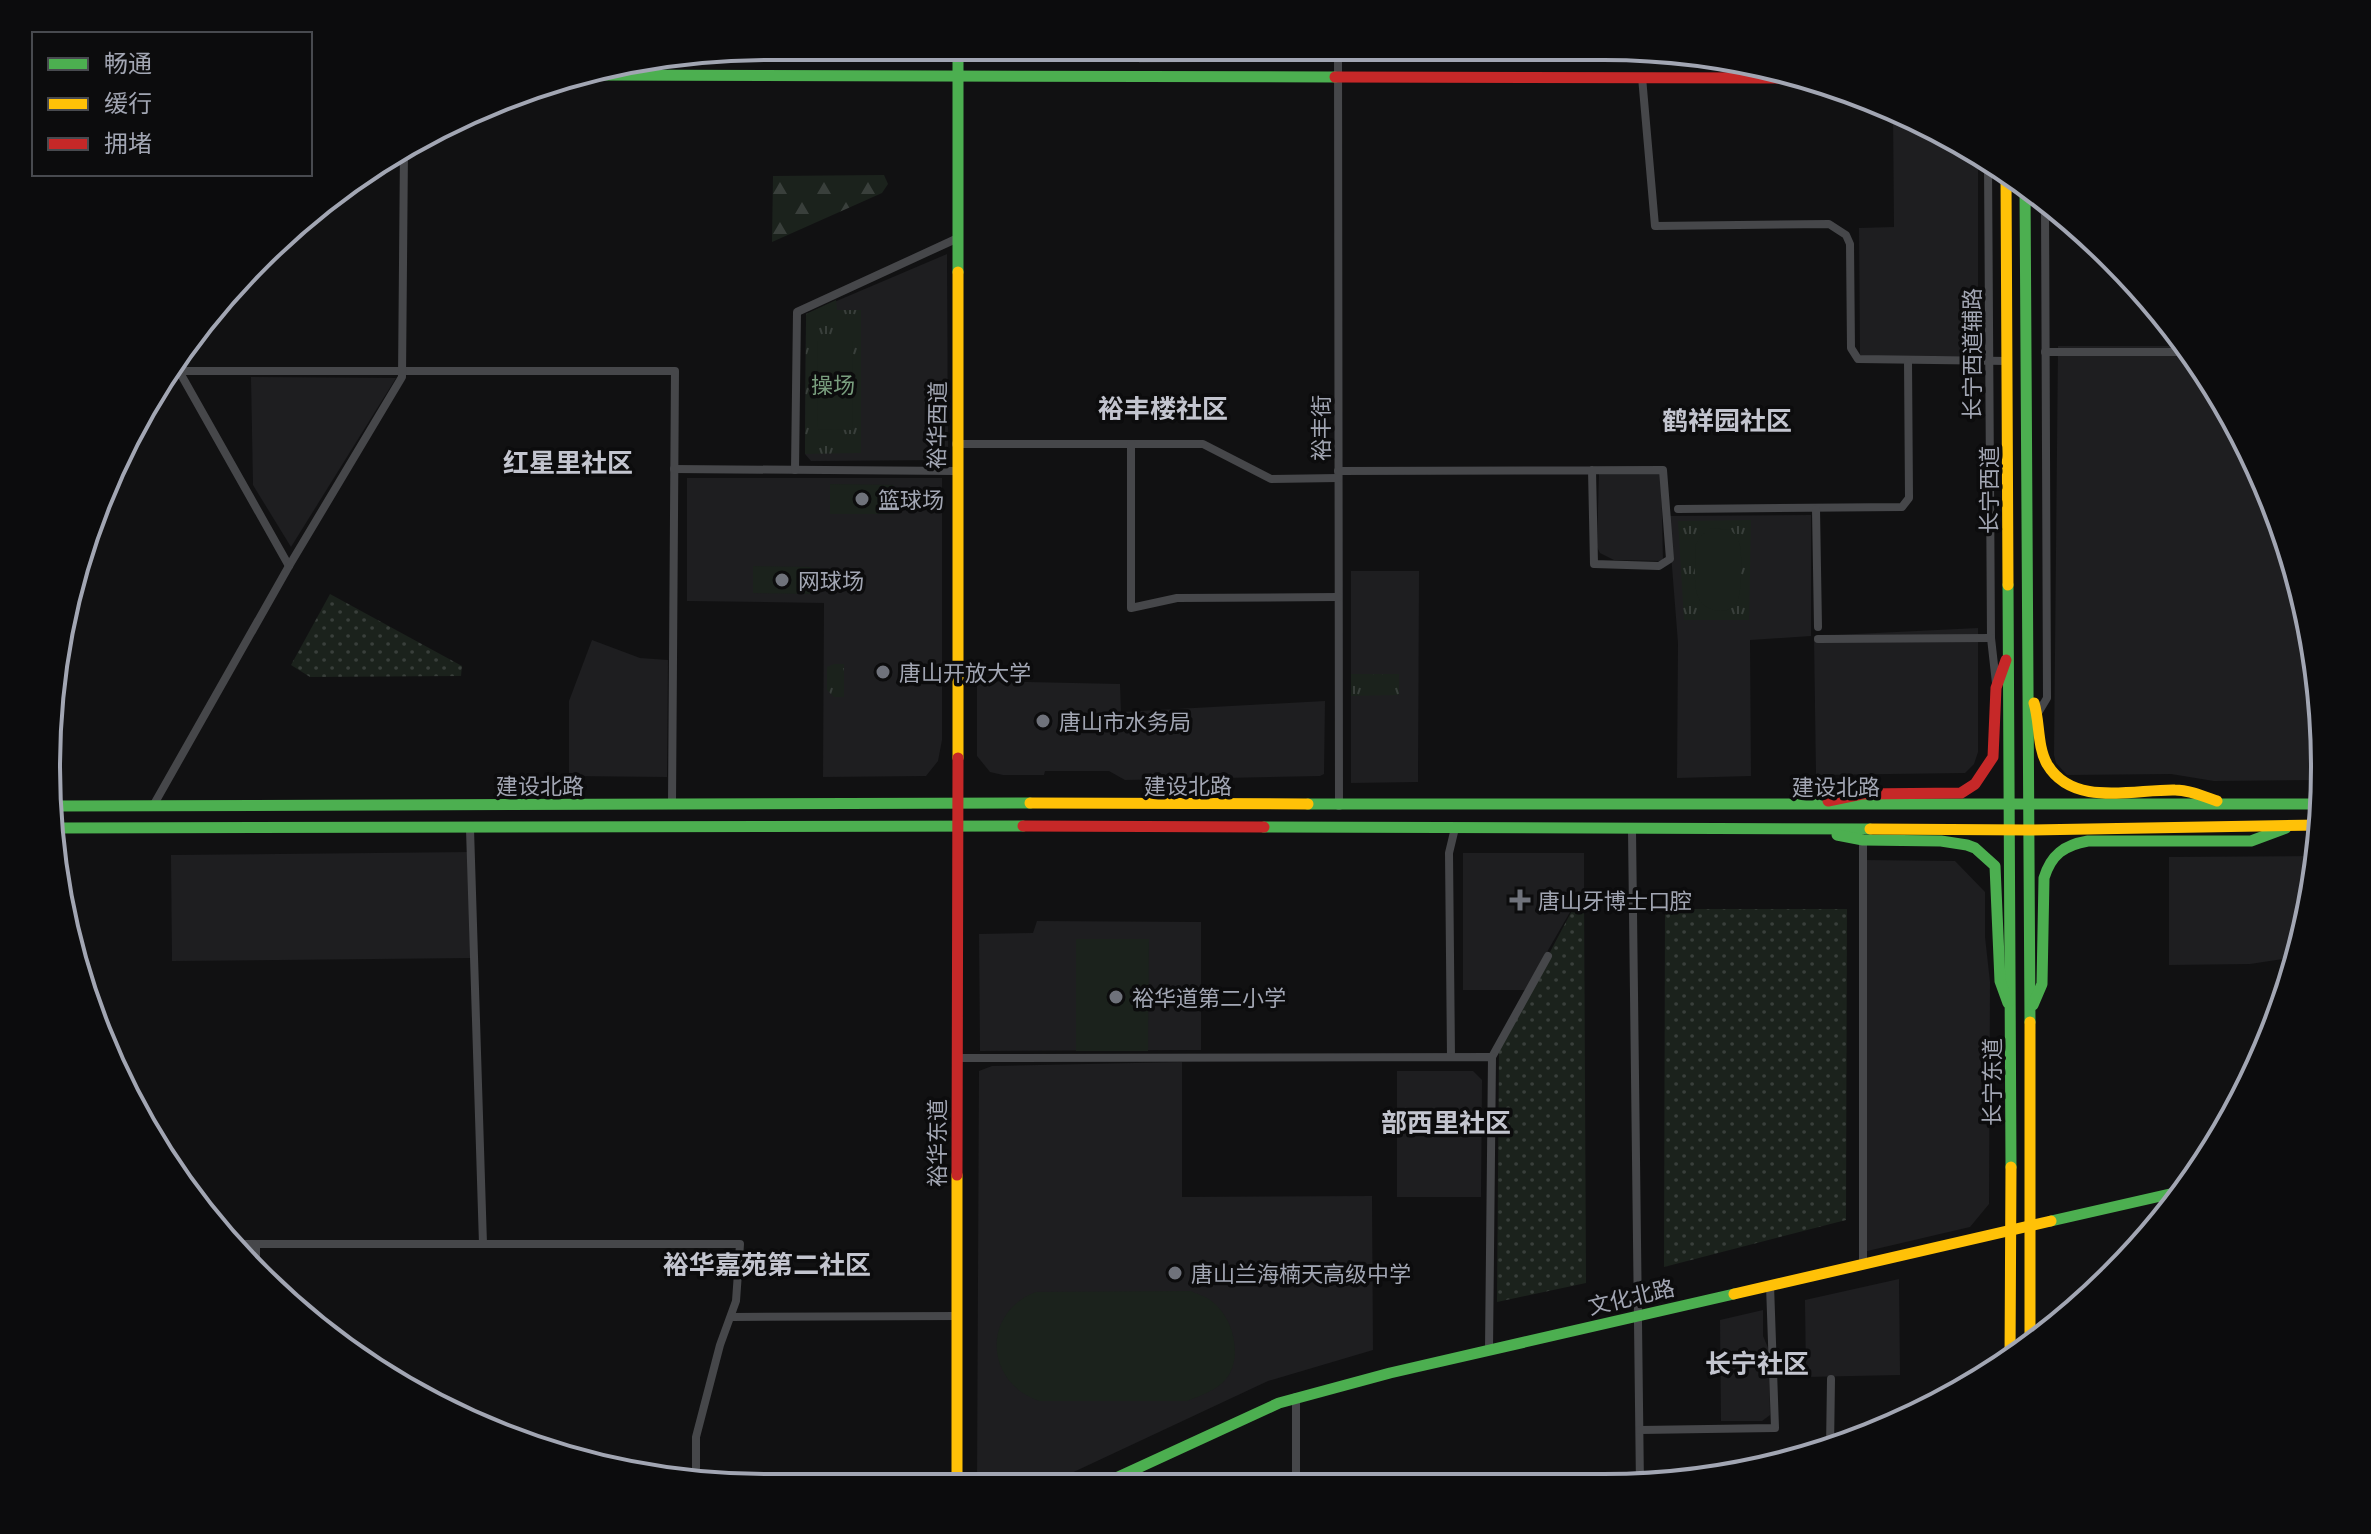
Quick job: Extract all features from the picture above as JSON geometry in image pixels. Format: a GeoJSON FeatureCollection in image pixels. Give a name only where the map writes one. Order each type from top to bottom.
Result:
{"type":"FeatureCollection","features":[{"type":"Feature","properties":{"kind":"main road","name":"裕华西道"},"geometry":{"type":"LineString","coordinates":[[957,803],[958,60]]}},
{"type":"Feature","properties":{"kind":"main road"},"geometry":{"type":"LineString","coordinates":[[624,75],[1759,78]]}},
{"type":"Feature","properties":{"kind":"main road","name":"长宁西道"},"geometry":{"type":"LineString","coordinates":[[2006,186],[2009,805]]}},
{"type":"Feature","properties":{"kind":"main road","name":"长宁西道"},"geometry":{"type":"LineString","coordinates":[[2025,200],[2030,805]]}},
{"type":"Feature","properties":{"kind":"main road"},"geometry":{"type":"LineString","coordinates":[[1806,806],[1862,794],[1961,793],[1975,784],[1993,757],[1996,688],[2009,650]]}},
{"type":"Feature","properties":{"kind":"main road"},"geometry":{"type":"LineString","coordinates":[[2030,690],[2038,713],[2040,741],[2047,764],[2064,785],[2093,792],[2178,790],[2232,805]]}},
{"type":"Feature","properties":{"kind":"main road","name":"裕华东道"},"geometry":{"type":"LineString","coordinates":[[957,803],[957,1474]]}},
{"type":"Feature","properties":{"kind":"main road","name":"建设北路"},"geometry":{"type":"LineString","coordinates":[[62,806],[2309,804]]}},
{"type":"Feature","properties":{"kind":"main road","name":"长宁东道"},"geometry":{"type":"LineString","coordinates":[[2009,805],[2010,1345]]}},
{"type":"Feature","properties":{"kind":"main road","name":"长宁东道"},"geometry":{"type":"LineString","coordinates":[[2030,805],[2030,1331]]}},
{"type":"Feature","properties":{"kind":"main road"},"geometry":{"type":"LineString","coordinates":[[2030,1012],[2042,984],[2044,878],[2047,863],[2063,846],[2088,841],[2251,841],[2296,825]]}},
{"type":"Feature","properties":{"kind":"main road","name":"建设北路"},"geometry":{"type":"LineString","coordinates":[[63,828],[956,826],[2030,830],[2308,825]]}},
{"type":"Feature","properties":{"kind":"main road"},"geometry":{"type":"LineString","coordinates":[[1806,829],[1863,840],[1941,841],[1975,848],[1995,866],[2000,981],[2011,1013]]}},
{"type":"Feature","properties":{"kind":"main road","name":"文化北路"},"geometry":{"type":"LineString","coordinates":[[1125,1474],[1296,1397],[2011,1228],[2167,1195]]}},
{"type":"Feature","properties":{"kind":"street","name":"裕丰街"},"geometry":{"type":"LineString","coordinates":[[1338,60],[1339,806]]}},
{"type":"Feature","properties":{"kind":"street"},"geometry":{"type":"LineString","coordinates":[[1642,77],[1655,226],[1829,224],[1839,228],[1850,244],[1852,354],[1865,361],[2008,361]]}},
{"type":"Feature","properties":{"kind":"street"},"geometry":{"type":"LineString","coordinates":[[153,806],[404,371],[404,161]]}},
{"type":"Feature","properties":{"kind":"street","name":"长宁西道辅路"},"geometry":{"type":"LineString","coordinates":[[1988,173],[1991,638],[1996,688]]}},
{"type":"Feature","properties":{"kind":"street"},"geometry":{"type":"LineString","coordinates":[[2038,713],[2047,698],[2045,215]]}},
{"type":"Feature","properties":{"kind":"street"},"geometry":{"type":"LineString","coordinates":[[795,470],[797,312],[958,238]]}},
{"type":"Feature","properties":{"kind":"street"},"geometry":{"type":"LineString","coordinates":[[2045,352],[2176,352]]}},
{"type":"Feature","properties":{"kind":"street"},"geometry":{"type":"LineString","coordinates":[[1678,509],[1902,507],[1909,498],[1908,361]]}},
{"type":"Feature","properties":{"kind":"street"},"geometry":{"type":"LineString","coordinates":[[181,371],[675,371],[672,804]]}},
{"type":"Feature","properties":{"kind":"street"},"geometry":{"type":"LineString","coordinates":[[178,375],[289,566]]}},
{"type":"Feature","properties":{"kind":"street"},"geometry":{"type":"LineString","coordinates":[[956,444],[1203,444],[1271,479],[1338,474],[1592,470],[1663,470],[1670,559],[1659,566],[1594,564],[1592,470]]}},
{"type":"Feature","properties":{"kind":"street"},"geometry":{"type":"LineString","coordinates":[[1131,444],[1131,608],[1177,598],[1338,597]]}},
{"type":"Feature","properties":{"kind":"street"},"geometry":{"type":"LineString","coordinates":[[674,469],[956,471]]}},
{"type":"Feature","properties":{"kind":"street"},"geometry":{"type":"LineString","coordinates":[[1816,509],[1818,627]]}},
{"type":"Feature","properties":{"kind":"street"},"geometry":{"type":"LineString","coordinates":[[1818,639],[1991,638]]}},
{"type":"Feature","properties":{"kind":"street"},"geometry":{"type":"LineString","coordinates":[[1451,1057],[1449,853],[1455,828]]}},
{"type":"Feature","properties":{"kind":"street"},"geometry":{"type":"LineString","coordinates":[[470,829],[483,1244]]}},
{"type":"Feature","properties":{"kind":"street"},"geometry":{"type":"LineString","coordinates":[[1632,830],[1640,1472]]}},
{"type":"Feature","properties":{"kind":"street"},"geometry":{"type":"LineString","coordinates":[[1863,840],[1863,1263]]}},
{"type":"Feature","properties":{"kind":"street"},"geometry":{"type":"LineString","coordinates":[[1489,1350],[1492,1057],[1548,956]]}},
{"type":"Feature","properties":{"kind":"street"},"geometry":{"type":"LineString","coordinates":[[956,1058],[1492,1057]]}},
{"type":"Feature","properties":{"kind":"street"},"geometry":{"type":"LineString","coordinates":[[245,1244],[740,1244],[733,1317],[720,1345],[696,1437],[696,1470]]}},
{"type":"Feature","properties":{"kind":"street"},"geometry":{"type":"LineString","coordinates":[[256,1244],[256,1255]]}},
{"type":"Feature","properties":{"kind":"street"},"geometry":{"type":"LineString","coordinates":[[1640,1430],[1775,1428],[1770,1285]]}},
{"type":"Feature","properties":{"kind":"street"},"geometry":{"type":"LineString","coordinates":[[733,1317],[957,1316]]}},
{"type":"Feature","properties":{"kind":"street"},"geometry":{"type":"LineString","coordinates":[[1830,1436],[1831,1379]]}},
{"type":"Feature","properties":{"kind":"street"},"geometry":{"type":"LineString","coordinates":[[1296,1397],[1296,1474]]}},
{"type":"Feature","properties":{"kind":"shaded area"},"geometry":{"type":"Polygon","coordinates":[[[1139,60],[1335,60],[1139,63],[1139,60]]]}},
{"type":"Feature","properties":{"kind":"shaded area"},"geometry":{"type":"Polygon","coordinates":[[[1350,60],[1473,60],[1350,61],[1350,60]]]}},
{"type":"Feature","properties":{"kind":"shaded area"},"geometry":{"type":"Polygon","coordinates":[[[1893,122],[1978,167],[1978,356],[1868,358],[1860,355],[1859,228],[1894,227],[1893,122]]]}},
{"type":"Feature","properties":{"kind":"shaded area"},"geometry":{"type":"Polygon","coordinates":[[[947,254],[948,460],[811,461],[805,454],[806,314],[947,254]]]}},
{"type":"Feature","properties":{"kind":"shaded area"},"geometry":{"type":"Polygon","coordinates":[[[2058,346],[2172,346],[2192,374],[2238,454],[2273,540],[2287,584],[2305,675],[2310,780],[2214,781],[2171,774],[2067,775],[2056,763],[2058,346]]]}},
{"type":"Feature","properties":{"kind":"shaded area"},"geometry":{"type":"Polygon","coordinates":[[[251,377],[396,378],[291,547],[253,485],[251,377]]]}},
{"type":"Feature","properties":{"kind":"shaded area"},"geometry":{"type":"Polygon","coordinates":[[[1599,474],[1661,474],[1663,561],[1614,560],[1600,553],[1597,547],[1599,474]]]}},
{"type":"Feature","properties":{"kind":"shaded area","name":"唐山开放大学"},"geometry":{"type":"Polygon","coordinates":[[[687,478],[942,478],[942,740],[938,761],[926,776],[823,777],[824,603],[687,601],[687,478]]]}},
{"type":"Feature","properties":{"kind":"shaded area"},"geometry":{"type":"Polygon","coordinates":[[[1811,515],[1811,636],[1750,640],[1751,776],[1677,778],[1678,643],[1668,516],[1811,515]]]}},
{"type":"Feature","properties":{"kind":"shaded area"},"geometry":{"type":"Polygon","coordinates":[[[1351,571],[1419,571],[1418,782],[1351,783],[1351,571]]]}},
{"type":"Feature","properties":{"kind":"shaded area"},"geometry":{"type":"Polygon","coordinates":[[[1978,628],[1978,752],[1974,764],[1965,773],[1816,775],[1814,636],[1978,628]]]}},
{"type":"Feature","properties":{"kind":"shaded area"},"geometry":{"type":"Polygon","coordinates":[[[592,640],[640,658],[668,660],[667,777],[569,776],[569,701],[592,640]]]}},
{"type":"Feature","properties":{"kind":"shaded area"},"geometry":{"type":"Polygon","coordinates":[[[977,681],[1120,684],[1121,712],[1325,701],[1324,774],[1125,780],[1109,771],[1045,771],[1044,775],[990,772],[977,756],[977,681]]]}},
{"type":"Feature","properties":{"kind":"shaded area"},"geometry":{"type":"Polygon","coordinates":[[[471,852],[472,958],[172,961],[171,855],[471,852]]]}},
{"type":"Feature","properties":{"kind":"shaded area","name":"唐山牙博士口腔"},"geometry":{"type":"Polygon","coordinates":[[[1463,853],[1584,853],[1584,888],[1525,990],[1463,990],[1463,853]]]}},
{"type":"Feature","properties":{"kind":"shaded area"},"geometry":{"type":"Polygon","coordinates":[[[2305,856],[2284,959],[2250,964],[2169,965],[2169,857],[2305,856]]]}},
{"type":"Feature","properties":{"kind":"shaded area"},"geometry":{"type":"Polygon","coordinates":[[[1862,860],[1955,861],[1985,892],[1985,937],[1990,982],[1989,1204],[1970,1227],[1863,1252],[1862,860]]]}},
{"type":"Feature","properties":{"kind":"shaded area","name":"裕华道第二小学"},"geometry":{"type":"Polygon","coordinates":[[[1037,921],[1201,922],[1201,1050],[980,1051],[979,934],[1033,933],[1037,921]]]}},
{"type":"Feature","properties":{"kind":"shaded area","name":"唐山兰海楠天高级中学"},"geometry":{"type":"Polygon","coordinates":[[[1182,1062],[1182,1197],[1372,1196],[1373,1350],[1268,1381],[1069,1474],[977,1474],[979,1071],[992,1066],[1182,1062]]]}},
{"type":"Feature","properties":{"kind":"shaded area"},"geometry":{"type":"Polygon","coordinates":[[[1397,1071],[1473,1071],[1482,1080],[1481,1197],[1397,1197],[1397,1071]]]}},
{"type":"Feature","properties":{"kind":"shaded area"},"geometry":{"type":"Polygon","coordinates":[[[1899,1279],[1900,1375],[1806,1377],[1805,1300],[1899,1279]]]}},
{"type":"Feature","properties":{"kind":"shaded area"},"geometry":{"type":"Polygon","coordinates":[[[1763,1310],[1763,1336],[1769,1350],[1770,1415],[1762,1421],[1721,1421],[1720,1320],[1763,1310]]]}},
{"type":"Feature","properties":{"kind":"green space"},"geometry":{"type":"Polygon","coordinates":[[[884,175],[888,184],[882,193],[772,242],[773,176],[884,175]]]}},
{"type":"Feature","properties":{"kind":"green space","name":"操场"},"geometry":{"type":"Polygon","coordinates":[[[836,300],[837,310],[861,310],[861,453],[805,454],[806,314],[836,300]]]}},
{"type":"Feature","properties":{"kind":"green space"},"geometry":{"type":"Polygon","coordinates":[[[818,339],[853,339],[852,430],[817,429],[818,339]]]}},
{"type":"Feature","properties":{"kind":"green space","name":"篮球场"},"geometry":{"type":"Polygon","coordinates":[[[830,484],[894,485],[893,514],[830,514],[830,484]]]}},
{"type":"Feature","properties":{"kind":"green space"},"geometry":{"type":"Polygon","coordinates":[[[1751,520],[1749,620],[1684,620],[1678,521],[1751,520]]]}},
{"type":"Feature","properties":{"kind":"green space"},"geometry":{"type":"Polygon","coordinates":[[[1710,528],[1731,530],[1740,546],[1739,598],[1727,610],[1715,610],[1704,605],[1696,588],[1696,544],[1710,528]]]}},
{"type":"Feature","properties":{"kind":"green space","name":"网球场"},"geometry":{"type":"Polygon","coordinates":[[[753,566],[811,567],[811,594],[753,593],[753,566]]]}},
{"type":"Feature","properties":{"kind":"green space"},"geometry":{"type":"Polygon","coordinates":[[[330,594],[462,666],[461,676],[310,677],[291,665],[330,594]]]}},
{"type":"Feature","properties":{"kind":"green space"},"geometry":{"type":"Polygon","coordinates":[[[844,664],[844,697],[834,697],[827,690],[827,667],[844,664]]]}},
{"type":"Feature","properties":{"kind":"green space"},"geometry":{"type":"Polygon","coordinates":[[[1351,674],[1399,674],[1399,695],[1351,696],[1351,674]]]}},
{"type":"Feature","properties":{"kind":"green space"},"geometry":{"type":"Polygon","coordinates":[[[1584,888],[1586,1283],[1497,1302],[1499,1048],[1584,888]]]}},
{"type":"Feature","properties":{"kind":"green space"},"geometry":{"type":"Polygon","coordinates":[[[1665,909],[1847,909],[1846,1220],[1664,1267],[1665,909]]]}},
{"type":"Feature","properties":{"kind":"green space"},"geometry":{"type":"Polygon","coordinates":[[[1076,939],[1149,939],[1148,1051],[1076,1051],[1076,939]]]}},
{"type":"Feature","properties":{"kind":"green space"},"geometry":{"type":"Polygon","coordinates":[[[1191,1291],[1209,1299],[1221,1310],[1234,1340],[1234,1361],[1226,1379],[1203,1395],[1187,1401],[1039,1401],[1021,1392],[1008,1379],[1000,1363],[997,1347],[999,1330],[1006,1315],[1018,1302],[1036,1292],[1191,1291]]]}},
{"type":"Feature","properties":{"kind":"traffic: fast"},"geometry":{"type":"LineString","coordinates":[[958,60],[958,272]]}},
{"type":"Feature","properties":{"kind":"traffic: fast"},"geometry":{"type":"LineString","coordinates":[[624,75],[1335,77]]}},
{"type":"Feature","properties":{"kind":"traffic: fast"},"geometry":{"type":"LineString","coordinates":[[2025,199],[2030,1022]]}},
{"type":"Feature","properties":{"kind":"traffic: fast"},"geometry":{"type":"LineString","coordinates":[[2008,585],[2011,1167]]}},
{"type":"Feature","properties":{"kind":"traffic: fast"},"geometry":{"type":"LineString","coordinates":[[62,806],[1030,803]]}},
{"type":"Feature","properties":{"kind":"traffic: fast"},"geometry":{"type":"LineString","coordinates":[[1308,804],[2309,804]]}},
{"type":"Feature","properties":{"kind":"traffic: fast"},"geometry":{"type":"LineString","coordinates":[[63,828],[1023,826]]}},
{"type":"Feature","properties":{"kind":"traffic: fast"},"geometry":{"type":"LineString","coordinates":[[1264,827],[1870,829]]}},
{"type":"Feature","properties":{"kind":"traffic: fast"},"geometry":{"type":"LineString","coordinates":[[2033,1005],[2042,984],[2044,878],[2050,863],[2060,852],[2088,841],[2251,841],[2286,828]]}},
{"type":"Feature","properties":{"kind":"traffic: fast"},"geometry":{"type":"LineString","coordinates":[[1837,835],[1863,840],[1941,841],[1967,845],[1995,866],[2000,981],[2008,1003]]}},
{"type":"Feature","properties":{"kind":"traffic: fast"},"geometry":{"type":"LineString","coordinates":[[2051,1221],[2167,1195]]}},
{"type":"Feature","properties":{"kind":"traffic: fast"},"geometry":{"type":"LineString","coordinates":[[1125,1474],[1279,1403],[1390,1373],[1734,1294]]}},
{"type":"Feature","properties":{"kind":"traffic: slow"},"geometry":{"type":"LineString","coordinates":[[2006,186],[2008,585]]}},
{"type":"Feature","properties":{"kind":"traffic: slow"},"geometry":{"type":"LineString","coordinates":[[958,272],[958,758]]}},
{"type":"Feature","properties":{"kind":"traffic: slow"},"geometry":{"type":"LineString","coordinates":[[2034,703],[2047,764],[2058,778],[2072,786],[2105,793],[2180,790],[2217,801]]}},
{"type":"Feature","properties":{"kind":"traffic: slow"},"geometry":{"type":"LineString","coordinates":[[1030,803],[1308,804]]}},
{"type":"Feature","properties":{"kind":"traffic: slow"},"geometry":{"type":"LineString","coordinates":[[1870,829],[2308,825]]}},
{"type":"Feature","properties":{"kind":"traffic: slow"},"geometry":{"type":"LineString","coordinates":[[2030,1022],[2030,1331]]}},
{"type":"Feature","properties":{"kind":"traffic: slow"},"geometry":{"type":"LineString","coordinates":[[2010,1345],[2011,1167]]}},
{"type":"Feature","properties":{"kind":"traffic: slow"},"geometry":{"type":"LineString","coordinates":[[957,1175],[957,1474]]}},
{"type":"Feature","properties":{"kind":"traffic: slow"},"geometry":{"type":"LineString","coordinates":[[1734,1294],[2051,1221]]}},
{"type":"Feature","properties":{"kind":"traffic: jam"},"geometry":{"type":"LineString","coordinates":[[1335,77],[1760,78]]}},
{"type":"Feature","properties":{"kind":"traffic: jam"},"geometry":{"type":"LineString","coordinates":[[1828,801],[1862,794],[1961,793],[1975,784],[1993,757],[1996,688],[2006,660]]}},
{"type":"Feature","properties":{"kind":"traffic: jam"},"geometry":{"type":"LineString","coordinates":[[957,1175],[958,758]]}},
{"type":"Feature","properties":{"kind":"traffic: jam"},"geometry":{"type":"LineString","coordinates":[[1023,826],[1264,827]]}},
{"type":"Feature","properties":{"kind":"place","name":"篮球场"},"geometry":{"type":"Point","coordinates":[862,499]}},
{"type":"Feature","properties":{"kind":"place","name":"网球场"},"geometry":{"type":"Point","coordinates":[782,580]}},
{"type":"Feature","properties":{"kind":"place","name":"唐山开放大学"},"geometry":{"type":"Point","coordinates":[883,672]}},
{"type":"Feature","properties":{"kind":"place","name":"唐山市水务局"},"geometry":{"type":"Point","coordinates":[1043,721]}},
{"type":"Feature","properties":{"kind":"place","name":"唐山牙博士口腔"},"geometry":{"type":"Point","coordinates":[1520,900]}},
{"type":"Feature","properties":{"kind":"place","name":"裕华道第二小学"},"geometry":{"type":"Point","coordinates":[1116,997]}},
{"type":"Feature","properties":{"kind":"place","name":"唐山兰海楠天高级中学"},"geometry":{"type":"Point","coordinates":[1175,1273]}},
{"type":"Feature","properties":{"kind":"district","name":"裕丰楼社区"},"geometry":{"type":"Point","coordinates":[1163,408]}},
{"type":"Feature","properties":{"kind":"district","name":"鹤祥园社区"},"geometry":{"type":"Point","coordinates":[1727,420]}},
{"type":"Feature","properties":{"kind":"district","name":"红星里社区"},"geometry":{"type":"Point","coordinates":[568,462]}},
{"type":"Feature","properties":{"kind":"district","name":"部西里社区"},"geometry":{"type":"Point","coordinates":[1446,1122]}},
{"type":"Feature","properties":{"kind":"district","name":"裕华嘉苑第二社区"},"geometry":{"type":"Point","coordinates":[767,1264]}},
{"type":"Feature","properties":{"kind":"district","name":"长宁社区"},"geometry":{"type":"Point","coordinates":[1757,1363]}}]}
